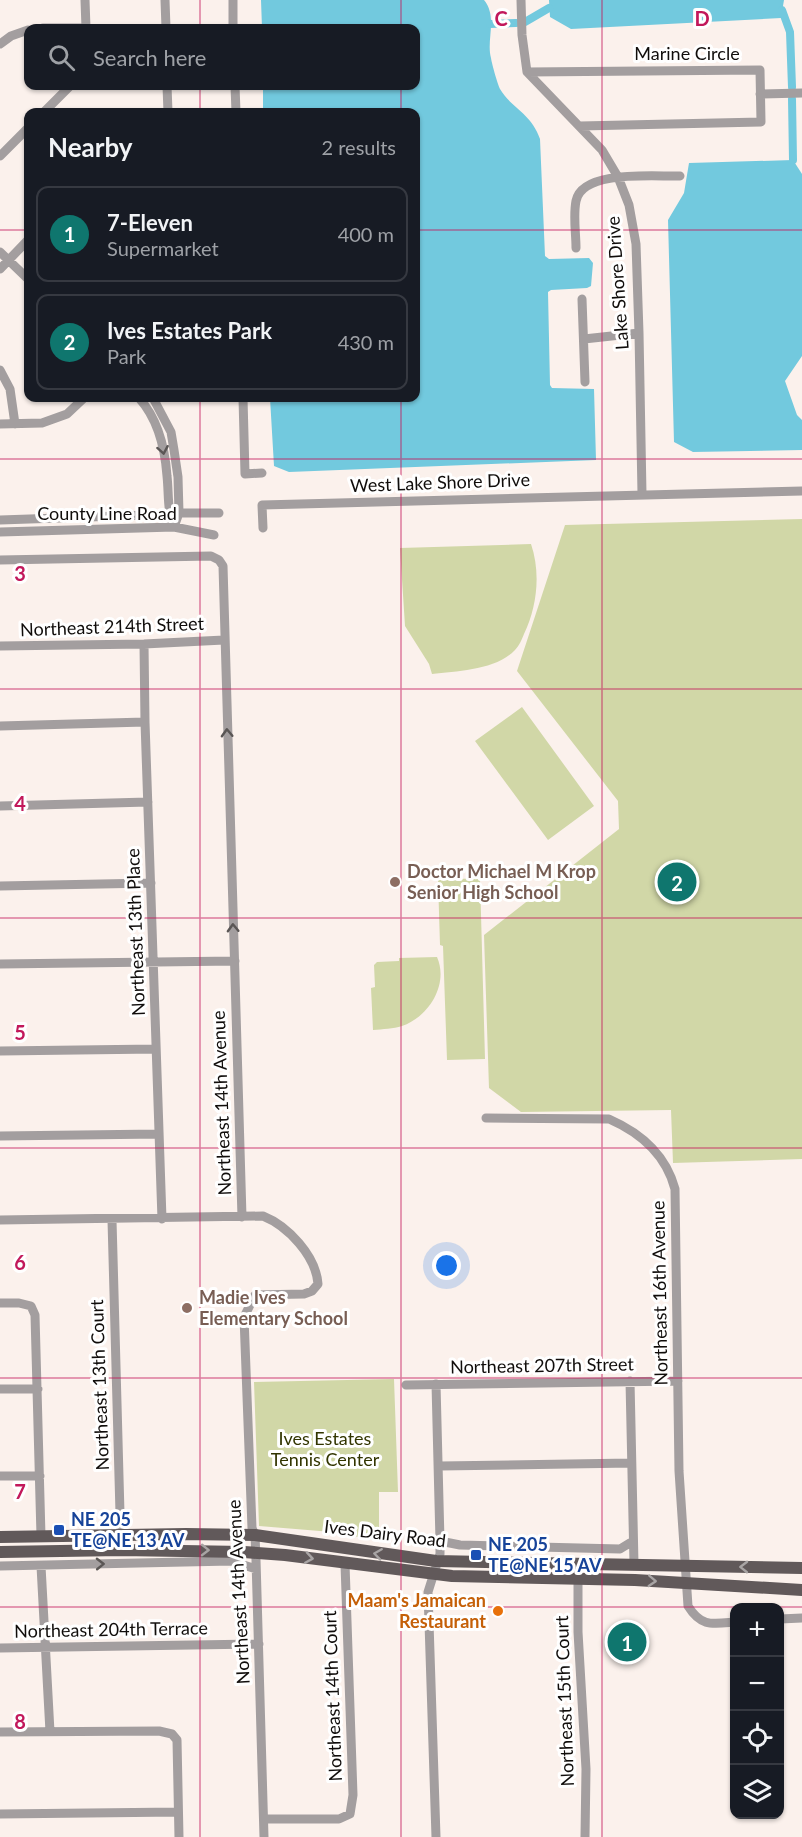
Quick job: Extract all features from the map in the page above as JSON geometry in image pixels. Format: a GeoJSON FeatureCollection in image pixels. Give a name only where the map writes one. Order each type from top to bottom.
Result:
{"type":"FeatureCollection","features":[{"type":"Feature","properties":{"kind":"main road","name":"Ives Dairy Road"},"geometry":{"type":"LineString","coordinates":[[0,1537],[121,1534],[255,1535],[436,1561],[802,1568]]}},
{"type":"Feature","properties":{"kind":"main road","name":"Ives Dairy Road"},"geometry":{"type":"LineString","coordinates":[[0,1552],[121,1550],[256,1552],[433,1574],[685,1583],[802,1590]]}},
{"type":"Feature","properties":{"kind":"street"},"geometry":{"type":"LineString","coordinates":[[85,0],[86,24]]}},
{"type":"Feature","properties":{"kind":"street"},"geometry":{"type":"LineString","coordinates":[[165,0],[166,24]]}},
{"type":"Feature","properties":{"kind":"street"},"geometry":{"type":"LineString","coordinates":[[233,0],[233,24]]}},
{"type":"Feature","properties":{"kind":"street"},"geometry":{"type":"LineString","coordinates":[[521,0],[522,43],[527,72]]}},
{"type":"Feature","properties":{"kind":"street"},"geometry":{"type":"LineString","coordinates":[[0,44],[11,36],[24,31]]}},
{"type":"Feature","properties":{"kind":"street","name":"Marine Circle"},"geometry":{"type":"LineString","coordinates":[[527,72],[760,70],[760,122],[580,126]]}},
{"type":"Feature","properties":{"kind":"street","name":"Lake Shore Drive"},"geometry":{"type":"LineString","coordinates":[[527,72],[602,150],[618,177],[629,205],[636,244],[642,494]]}},
{"type":"Feature","properties":{"kind":"street"},"geometry":{"type":"LineString","coordinates":[[48,108],[66,90]]}},
{"type":"Feature","properties":{"kind":"street"},"geometry":{"type":"LineString","coordinates":[[167,90],[168,108]]}},
{"type":"Feature","properties":{"kind":"street"},"geometry":{"type":"LineString","coordinates":[[235,90],[236,108]]}},
{"type":"Feature","properties":{"kind":"street"},"geometry":{"type":"LineString","coordinates":[[760,94],[802,93]]}},
{"type":"Feature","properties":{"kind":"street"},"geometry":{"type":"LineString","coordinates":[[0,156],[24,132]]}},
{"type":"Feature","properties":{"kind":"street"},"geometry":{"type":"LineString","coordinates":[[576,248],[576,198],[585,188],[601,179],[680,176]]}},
{"type":"Feature","properties":{"kind":"street"},"geometry":{"type":"LineString","coordinates":[[0,269],[24,244]]}},
{"type":"Feature","properties":{"kind":"street"},"geometry":{"type":"LineString","coordinates":[[0,252],[24,275]]}},
{"type":"Feature","properties":{"kind":"street"},"geometry":{"type":"LineString","coordinates":[[582,299],[585,382]]}},
{"type":"Feature","properties":{"kind":"street"},"geometry":{"type":"LineString","coordinates":[[584,339],[639,333]]}},
{"type":"Feature","properties":{"kind":"street"},"geometry":{"type":"LineString","coordinates":[[0,370],[10,389],[15,424]]}},
{"type":"Feature","properties":{"kind":"street"},"geometry":{"type":"LineString","coordinates":[[0,424],[42,423],[67,414],[80,402]]}},
{"type":"Feature","properties":{"kind":"street"},"geometry":{"type":"LineString","coordinates":[[141,402],[161,436],[168,478],[169,513],[174,527]]}},
{"type":"Feature","properties":{"kind":"street"},"geometry":{"type":"LineString","coordinates":[[155,402],[171,432],[178,477],[179,513],[174,527]]}},
{"type":"Feature","properties":{"kind":"street"},"geometry":{"type":"LineString","coordinates":[[243,402],[245,474],[262,473]]}},
{"type":"Feature","properties":{"kind":"street"},"geometry":{"type":"LineString","coordinates":[[642,494],[802,490]]}},
{"type":"Feature","properties":{"kind":"street","name":"West Lake Shore Drive"},"geometry":{"type":"LineString","coordinates":[[263,528],[262,505],[642,494]]}},
{"type":"Feature","properties":{"kind":"street"},"geometry":{"type":"LineString","coordinates":[[169,513],[219,513]]}},
{"type":"Feature","properties":{"kind":"street"},"geometry":{"type":"LineString","coordinates":[[0,520],[147,515]]}},
{"type":"Feature","properties":{"kind":"street","name":"County Line Road"},"geometry":{"type":"LineString","coordinates":[[0,532],[174,527],[214,535]]}},
{"type":"Feature","properties":{"kind":"street","name":"Northeast 14th Avenue"},"geometry":{"type":"LineString","coordinates":[[0,560],[211,556],[219,560],[223,566],[242,1217],[263,1216],[271,1219],[289,1234],[311,1259],[317,1273],[318,1284],[312,1291],[304,1294],[255,1295],[244,1317],[251,1519],[256,1552],[264,1837]]}},
{"type":"Feature","properties":{"kind":"street","name":"Northeast 214th Street"},"geometry":{"type":"LineString","coordinates":[[0,646],[144,644],[224,640]]}},
{"type":"Feature","properties":{"kind":"street","name":"Northeast 13th Place"},"geometry":{"type":"LineString","coordinates":[[144,644],[162,1219]]}},
{"type":"Feature","properties":{"kind":"street"},"geometry":{"type":"LineString","coordinates":[[0,726],[145,722]]}},
{"type":"Feature","properties":{"kind":"street"},"geometry":{"type":"LineString","coordinates":[[0,806],[148,802]]}},
{"type":"Feature","properties":{"kind":"street"},"geometry":{"type":"LineString","coordinates":[[0,886],[151,883]]}},
{"type":"Feature","properties":{"kind":"street"},"geometry":{"type":"LineString","coordinates":[[0,964],[235,961]]}},
{"type":"Feature","properties":{"kind":"street"},"geometry":{"type":"LineString","coordinates":[[0,1051],[156,1049]]}},
{"type":"Feature","properties":{"kind":"street","name":"Northeast 16th Avenue"},"geometry":{"type":"LineString","coordinates":[[486,1118],[609,1119],[642,1138],[665,1162],[675,1190],[679,1471],[688,1606],[695,1617],[709,1624],[730,1622]]}},
{"type":"Feature","properties":{"kind":"street"},"geometry":{"type":"LineString","coordinates":[[0,1136],[159,1134]]}},
{"type":"Feature","properties":{"kind":"street"},"geometry":{"type":"LineString","coordinates":[[0,1220],[242,1217]]}},
{"type":"Feature","properties":{"kind":"street","name":"Northeast 13th Court"},"geometry":{"type":"LineString","coordinates":[[112,1220],[121,1550]]}},
{"type":"Feature","properties":{"kind":"street"},"geometry":{"type":"LineString","coordinates":[[0,1304],[19,1303],[31,1306],[35,1315],[41,1536]]}},
{"type":"Feature","properties":{"kind":"street"},"geometry":{"type":"LineString","coordinates":[[630,1381],[634,1564]]}},
{"type":"Feature","properties":{"kind":"street","name":"Northeast 207th Street"},"geometry":{"type":"LineString","coordinates":[[406,1386],[678,1381]]}},
{"type":"Feature","properties":{"kind":"street"},"geometry":{"type":"LineString","coordinates":[[436,1384],[440,1466],[440,1554],[428,1592],[436,1837]]}},
{"type":"Feature","properties":{"kind":"street"},"geometry":{"type":"LineString","coordinates":[[0,1389],[38,1389]]}},
{"type":"Feature","properties":{"kind":"street"},"geometry":{"type":"LineString","coordinates":[[440,1466],[631,1463]]}},
{"type":"Feature","properties":{"kind":"street"},"geometry":{"type":"LineString","coordinates":[[0,1476],[40,1476]]}},
{"type":"Feature","properties":{"kind":"street"},"geometry":{"type":"LineString","coordinates":[[440,1541],[460,1545],[620,1549],[633,1541]]}},
{"type":"Feature","properties":{"kind":"street"},"geometry":{"type":"LineString","coordinates":[[0,1566],[231,1561],[256,1569]]}},
{"type":"Feature","properties":{"kind":"street","name":"Northeast 15th Court"},"geometry":{"type":"LineString","coordinates":[[578,1563],[578,1632],[586,1769],[585,1837]]}},
{"type":"Feature","properties":{"kind":"street","name":"Northeast 14th Court"},"geometry":{"type":"LineString","coordinates":[[264,1819],[339,1819],[350,1814],[353,1795],[345,1564]]}},
{"type":"Feature","properties":{"kind":"street"},"geometry":{"type":"LineString","coordinates":[[41,1566],[50,1732]]}},
{"type":"Feature","properties":{"kind":"street"},"geometry":{"type":"LineString","coordinates":[[784,1619],[802,1618]]}},
{"type":"Feature","properties":{"kind":"street","name":"Northeast 204th Terrace"},"geometry":{"type":"LineString","coordinates":[[0,1648],[259,1644]]}},
{"type":"Feature","properties":{"kind":"street"},"geometry":{"type":"LineString","coordinates":[[0,1732],[159,1731],[172,1734],[177,1740],[179,1837]]}},
{"type":"Feature","properties":{"kind":"street"},"geometry":{"type":"LineString","coordinates":[[0,1814],[178,1812]]}},
{"type":"Feature","properties":{"kind":"green space"},"geometry":{"type":"Polygon","coordinates":[[[802,519],[802,1159],[673,1163],[671,1110],[521,1112],[489,1088],[484,935],[619,829],[618,801],[517,671],[565,525],[802,519]]]}},
{"type":"Feature","properties":{"kind":"green space"},"geometry":{"type":"Polygon","coordinates":[[[531,544],[537,578],[535,601],[528,624],[516,648],[507,657],[487,666],[432,674],[429,664],[405,626],[400,548],[531,544]]]}},
{"type":"Feature","properties":{"kind":"green space"},"geometry":{"type":"Polygon","coordinates":[[[522,707],[594,806],[548,840],[475,741],[522,707]]]}},
{"type":"Feature","properties":{"kind":"green space"},"geometry":{"type":"Polygon","coordinates":[[[480,878],[485,1059],[447,1060],[438,880],[480,878]]]}},
{"type":"Feature","properties":{"kind":"green space"},"geometry":{"type":"Polygon","coordinates":[[[437,957],[440,967],[438,988],[434,998],[421,1015],[402,1026],[373,1030],[371,988],[375,987],[374,965],[377,962],[399,961],[399,958],[437,957]]]}},
{"type":"Feature","properties":{"kind":"green space","name":"Ives Estates Tennis Center"},"geometry":{"type":"Polygon","coordinates":[[[394,1379],[398,1492],[379,1492],[379,1541],[332,1532],[259,1526],[254,1382],[394,1379]]]}},
{"type":"Feature","properties":{"kind":"water"},"geometry":{"type":"Polygon","coordinates":[[[261,0],[484,0],[490,14],[490,51],[499,87],[510,102],[532,123],[540,139],[545,256],[549,259],[589,258],[593,263],[591,286],[548,292],[550,385],[552,388],[594,389],[596,460],[289,472],[274,466],[270,402],[420,402],[420,108],[263,108],[263,90],[420,90],[420,24],[262,24],[261,0]]]}},
{"type":"Feature","properties":{"kind":"water"},"geometry":{"type":"Polygon","coordinates":[[[549,0],[784,0],[781,18],[571,29],[550,17],[549,0]]]}},
{"type":"Feature","properties":{"kind":"water"},"geometry":{"type":"Polygon","coordinates":[[[793,160],[802,174],[802,356],[785,381],[797,415],[802,420],[802,450],[693,452],[674,442],[668,220],[684,193],[689,163],[793,160]]]}},
{"type":"Feature","properties":{"kind":"waterway"},"geometry":{"type":"LineString","coordinates":[[525,22],[549,8]]}},
{"type":"Feature","properties":{"kind":"waterway"},"geometry":{"type":"LineString","coordinates":[[782,10],[790,32],[792,87]]}},
{"type":"Feature","properties":{"kind":"waterway"},"geometry":{"type":"LineString","coordinates":[[490,24],[516,23]]}},
{"type":"Feature","properties":{"kind":"waterway"},"geometry":{"type":"LineString","coordinates":[[792,99],[793,160]]}},
{"type":"Feature","properties":{"kind":"place","name":"Doctor Michael M Krop Senior High School"},"geometry":{"type":"Point","coordinates":[395,882]}},
{"type":"Feature","properties":{"kind":"place","name":"Ives Estates Park"},"geometry":{"type":"Point","coordinates":[677,882]}},
{"type":"Feature","properties":{"kind":"place","name":"Madie Ives Elementary School"},"geometry":{"type":"Point","coordinates":[187,1308]}},
{"type":"Feature","properties":{"kind":"place","name":"NE 205 TE@NE 13 AV"},"geometry":{"type":"Point","coordinates":[59,1530]}},
{"type":"Feature","properties":{"kind":"place","name":"NE 205 TE@NE 15 AV"},"geometry":{"type":"Point","coordinates":[476,1555]}},
{"type":"Feature","properties":{"kind":"place","name":"Maam's Jamaican Restaurant"},"geometry":{"type":"Point","coordinates":[498,1611]}},
{"type":"Feature","properties":{"kind":"place","name":"7-Eleven"},"geometry":{"type":"Point","coordinates":[627,1642]}}]}
